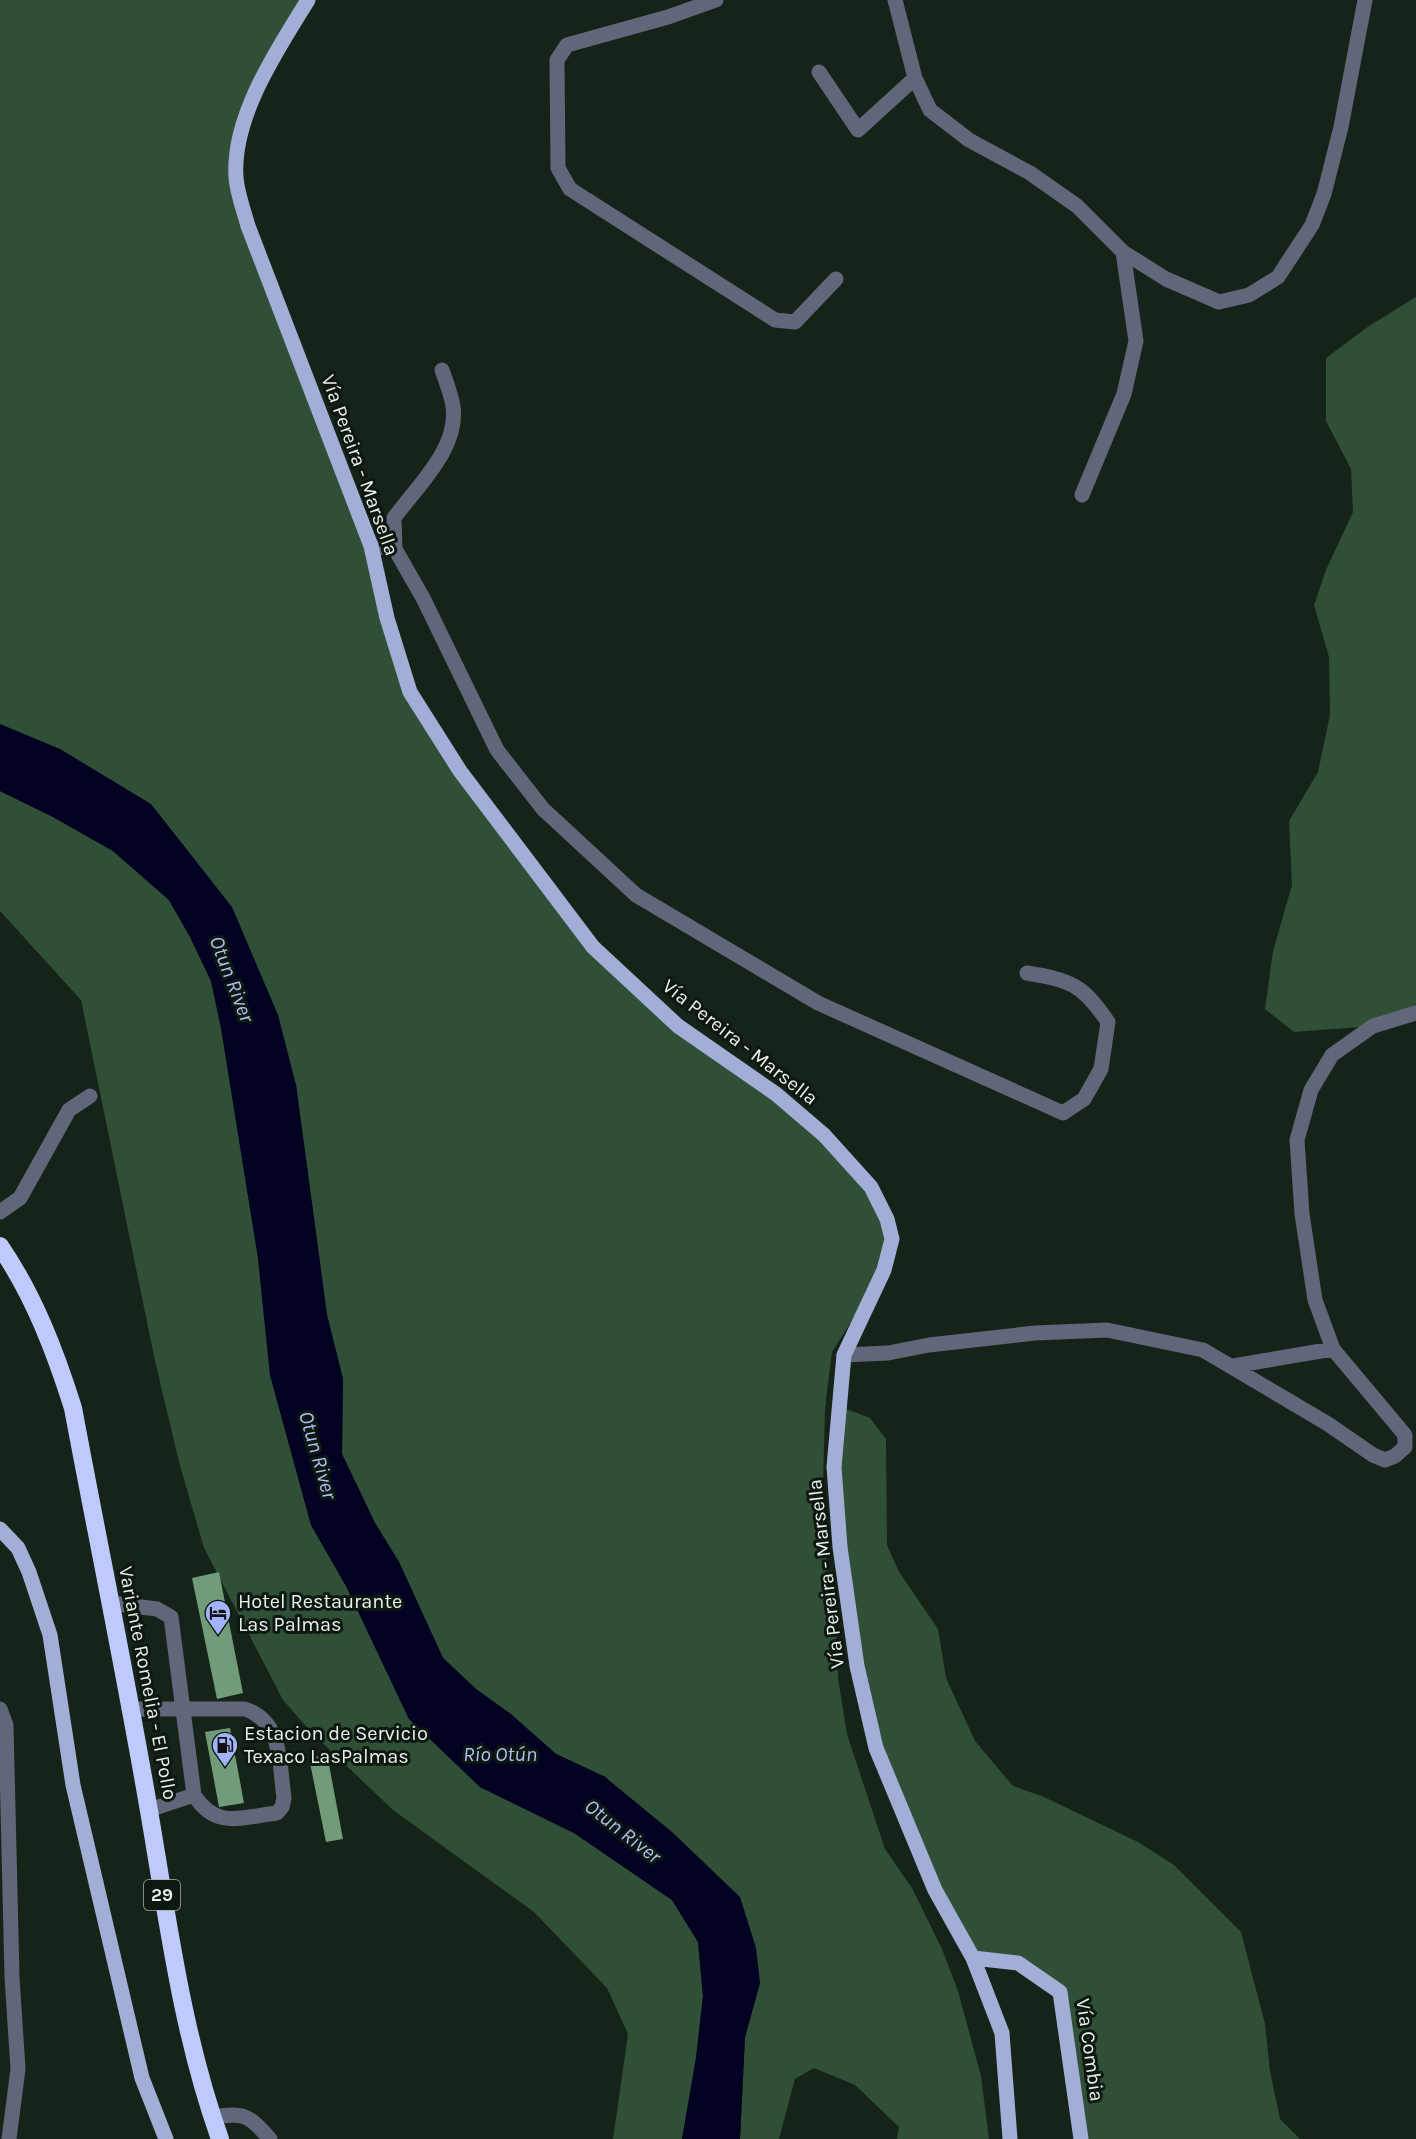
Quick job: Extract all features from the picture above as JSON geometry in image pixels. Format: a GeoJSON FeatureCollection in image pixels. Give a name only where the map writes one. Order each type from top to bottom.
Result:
{"type":"FeatureCollection","features":[{"type":"Feature","properties":{"kind":"highway","name":"Variante Romelia - El Pollo"},"geometry":{"type":"LineString","coordinates":[[0,1246],[34,1306],[56,1352],[73,1408],[149,1810],[167,1927],[182,2002],[220,2139]]}},
{"type":"Feature","properties":{"kind":"main road","name":"Vía Pereira - Marsella"},"geometry":{"type":"LineString","coordinates":[[308,0],[272,58],[241,127],[236,177],[248,226],[371,546],[387,618],[410,692],[460,771],[593,947],[678,1026],[776,1094],[824,1135],[871,1187],[887,1219],[892,1239],[884,1270],[844,1354],[834,1467],[840,1547],[857,1666],[876,1748],[935,1890],[973,1958],[1002,2032],[1010,2139]]}},
{"type":"Feature","properties":{"kind":"main road"},"geometry":{"type":"LineString","coordinates":[[0,1529],[18,1548],[50,1635],[75,1797],[142,2078],[166,2139]]}},
{"type":"Feature","properties":{"kind":"main road","name":"Vía Combia"},"geometry":{"type":"LineString","coordinates":[[973,1958],[1018,1963],[1060,1992],[1081,2139]]}},
{"type":"Feature","properties":{"kind":"street"},"geometry":{"type":"LineString","coordinates":[[716,0],[668,17],[567,45],[557,60],[558,168],[570,189],[775,320],[795,322],[836,279]]}},
{"type":"Feature","properties":{"kind":"street"},"geometry":{"type":"LineString","coordinates":[[895,0],[915,78],[930,110],[969,140],[1030,173],[1077,206],[1123,252],[1166,279],[1219,302],[1249,295],[1278,278],[1312,225],[1324,194],[1341,127],[1365,0]]}},
{"type":"Feature","properties":{"kind":"street"},"geometry":{"type":"LineString","coordinates":[[819,72],[858,130],[915,78]]}},
{"type":"Feature","properties":{"kind":"street"},"geometry":{"type":"LineString","coordinates":[[1082,495],[1124,394],[1136,341],[1123,252]]}},
{"type":"Feature","properties":{"kind":"street"},"geometry":{"type":"LineString","coordinates":[[442,370],[453,406],[451,427],[435,467],[394,518],[395,549],[423,598],[497,750],[543,809],[636,895],[818,1003],[1062,1113],[1084,1099],[1101,1069],[1108,1022],[1090,996],[1058,978],[1027,973]]}},
{"type":"Feature","properties":{"kind":"street"},"geometry":{"type":"LineString","coordinates":[[371,546],[395,549]]}},
{"type":"Feature","properties":{"kind":"street"},"geometry":{"type":"LineString","coordinates":[[844,1354],[888,1353],[1035,1333],[1107,1330],[1203,1350],[1329,1424],[1373,1455],[1385,1460],[1395,1456],[1405,1447],[1405,1435],[1333,1349],[1315,1300],[1307,1256],[1297,1140],[1311,1090],[1332,1055],[1373,1026],[1416,1013]]}},
{"type":"Feature","properties":{"kind":"street"},"geometry":{"type":"LineString","coordinates":[[0,1212],[20,1198],[27,1188],[69,1110],[90,1096]]}},
{"type":"Feature","properties":{"kind":"street"},"geometry":{"type":"LineString","coordinates":[[1233,1366],[1333,1349]]}},
{"type":"Feature","properties":{"kind":"street"},"geometry":{"type":"LineString","coordinates":[[110,1603],[157,1609],[171,1617],[183,1708],[194,1795],[202,1808],[219,1819],[277,1813],[282,1807],[284,1798],[275,1740],[271,1725],[260,1714],[227,1707],[183,1708],[129,1708]]}},
{"type":"Feature","properties":{"kind":"street"},"geometry":{"type":"LineString","coordinates":[[0,1709],[6,1725],[12,1977],[18,2069],[9,2139]]}},
{"type":"Feature","properties":{"kind":"street"},"geometry":{"type":"LineString","coordinates":[[149,1810],[194,1795]]}},
{"type":"Feature","properties":{"kind":"street"},"geometry":{"type":"LineString","coordinates":[[213,2117],[234,2114],[244,2116],[253,2120],[270,2139]]}},
{"type":"Feature","properties":{"kind":"green space"},"geometry":{"type":"Polygon","coordinates":[[[0,0],[308,0],[241,127],[236,177],[371,546],[410,692],[593,947],[841,1153],[886,1216],[884,1270],[832,1352],[825,1408],[822,1526],[836,1631],[838,1678],[847,1734],[885,1849],[912,1888],[942,1949],[958,1991],[981,2076],[989,2139],[897,2139],[899,2127],[855,2085],[814,2068],[795,2079],[779,2139],[740,2139],[745,2037],[760,1983],[606,1777],[556,1754],[512,1715],[476,1689],[443,1658],[399,1562],[375,1523],[342,1454],[343,1379],[327,1315],[296,1085],[115,782],[0,733],[0,0]]]}},
{"type":"Feature","properties":{"kind":"green space"},"geometry":{"type":"Polygon","coordinates":[[[1416,297],[1416,1013],[1373,1026],[1294,1032],[1265,1009],[1273,951],[1292,885],[1289,821],[1318,772],[1330,715],[1329,657],[1314,605],[1326,570],[1353,512],[1351,469],[1326,421],[1326,358],[1369,326],[1416,297]]]}},
{"type":"Feature","properties":{"kind":"green space"},"geometry":{"type":"Polygon","coordinates":[[[0,791],[53,817],[113,851],[169,900],[190,937],[211,981],[221,1028],[258,1258],[270,1375],[311,1525],[346,1586],[409,1719],[480,1787],[574,1833],[672,1900],[698,1942],[703,1996],[696,2058],[682,2139],[613,2139],[628,2034],[607,1988],[534,1912],[393,1810],[311,1732],[283,1700],[204,1548],[179,1462],[155,1361],[81,1000],[0,911],[0,791]]]}},
{"type":"Feature","properties":{"kind":"green space"},"geometry":{"type":"Polygon","coordinates":[[[846,1409],[870,1418],[886,1439],[887,1545],[899,1572],[938,1629],[946,1678],[975,1741],[1013,1786],[1044,1797],[1138,1842],[1174,1865],[1241,1932],[1265,2024],[1270,2071],[1280,2119],[1300,2139],[1081,2139],[1060,1992],[1018,1963],[973,1958],[876,1748],[834,1467],[846,1409]]]}},
{"type":"Feature","properties":{"kind":"water","name":"Río Otún"},"geometry":{"type":"Polygon","coordinates":[[[0,724],[60,749],[151,804],[232,907],[278,1015],[296,1085],[327,1315],[343,1379],[342,1454],[375,1523],[399,1562],[443,1658],[476,1689],[512,1715],[556,1754],[605,1777],[672,1832],[740,1897],[756,1948],[760,1983],[745,2037],[740,2139],[682,2139],[696,2058],[703,1996],[698,1942],[672,1900],[574,1833],[480,1787],[409,1719],[346,1586],[311,1525],[270,1375],[258,1258],[221,1028],[211,981],[169,900],[113,851],[53,817],[0,791],[0,724]]]}},
{"type":"Feature","properties":{"kind":"building","name":"Hotel Restaurante Las Palmas"},"geometry":{"type":"Polygon","coordinates":[[[219,1572],[243,1693],[217,1699],[192,1578],[219,1572]]]}},
{"type":"Feature","properties":{"kind":"building","name":"Estacion de Servicio Texaco LasPalmas"},"geometry":{"type":"Polygon","coordinates":[[[230,1728],[244,1803],[219,1807],[205,1732],[230,1728]]]}},
{"type":"Feature","properties":{"kind":"building"},"geometry":{"type":"Polygon","coordinates":[[[327,1754],[343,1839],[326,1842],[309,1758],[327,1754]]]}},
{"type":"Feature","properties":{"kind":"place","name":"Hotel Restaurante Las Palmas"},"geometry":{"type":"Point","coordinates":[218,1636]}},
{"type":"Feature","properties":{"kind":"place","name":"Estacion de Servicio Texaco LasPalmas"},"geometry":{"type":"Point","coordinates":[225,1768]}},
{"type":"Feature","properties":{"kind":"water label","name":"Otun River"},"geometry":{"type":"Point","coordinates":[232,979]}},
{"type":"Feature","properties":{"kind":"water label","name":"Otun River"},"geometry":{"type":"Point","coordinates":[318,1455]}},
{"type":"Feature","properties":{"kind":"water label","name":"Otun River"},"geometry":{"type":"Point","coordinates":[623,1831]}}]}
